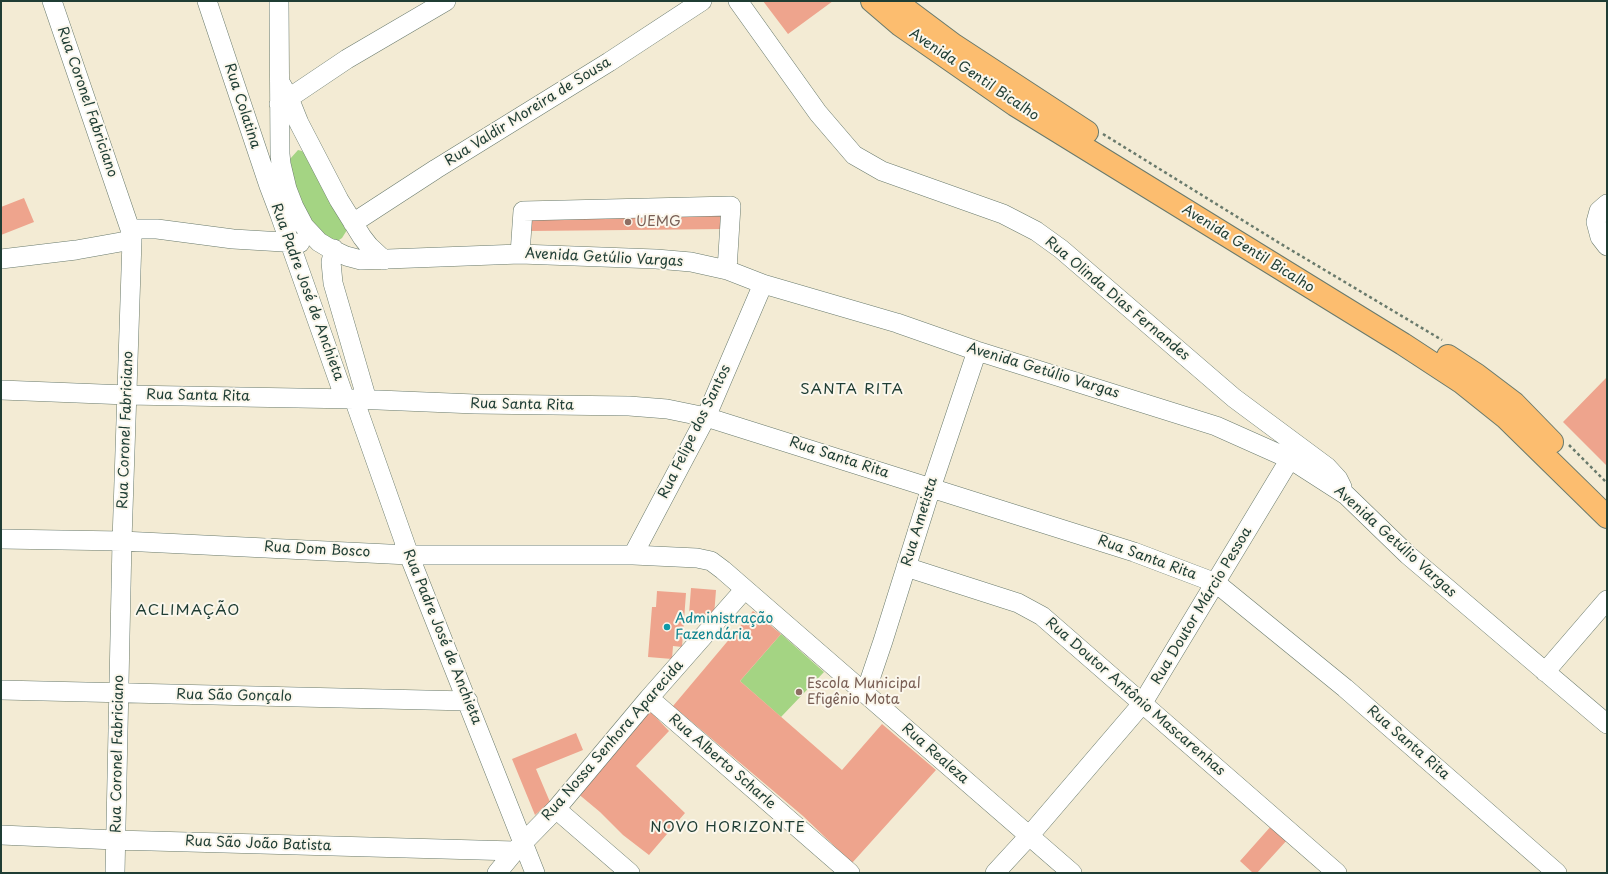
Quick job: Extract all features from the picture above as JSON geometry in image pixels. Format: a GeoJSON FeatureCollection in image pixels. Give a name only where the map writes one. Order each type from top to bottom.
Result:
{"type":"FeatureCollection","features":[{"type":"Feature","properties":{"kind":"main road","name":"Avenida Gentil Bicalho"},"geometry":{"type":"LineString","coordinates":[[872,1],[900,25],[1015,105],[1403,344],[1461,382],[1506,418],[1607,517]]}},
{"type":"Feature","properties":{"kind":"main road","name":"Avenida Gentil Bicalho"},"geometry":{"type":"LineString","coordinates":[[895,1],[954,45],[1073,123],[1477,375],[1514,403],[1607,496]]}},
{"type":"Feature","properties":{"kind":"street","name":"Rua Coronel Fabriciano"},"geometry":{"type":"LineString","coordinates":[[52,1],[131,235],[114,873]]}},
{"type":"Feature","properties":{"kind":"street","name":"Rua Colatina"},"geometry":{"type":"LineString","coordinates":[[207,1],[269,186]]}},
{"type":"Feature","properties":{"kind":"street"},"geometry":{"type":"LineString","coordinates":[[279,1],[283,95],[280,159],[287,189],[304,226],[319,242],[330,247]]}},
{"type":"Feature","properties":{"kind":"street"},"geometry":{"type":"LineString","coordinates":[[283,95],[446,1]]}},
{"type":"Feature","properties":{"kind":"street","name":"Rua Valdir Moreira de Sousa"},"geometry":{"type":"LineString","coordinates":[[353,223],[436,169],[609,62],[702,1]]}},
{"type":"Feature","properties":{"kind":"street","name":"Rua Olinda Dias Fernandes"},"geometry":{"type":"LineString","coordinates":[[738,1],[818,113],[854,155],[882,172],[1003,214],[1036,231],[1061,249],[1234,398],[1301,459],[1327,466],[1338,479],[1346,495]]}},
{"type":"Feature","properties":{"kind":"street"},"geometry":{"type":"LineString","coordinates":[[283,95],[335,193],[353,223],[369,246],[384,260]]}},
{"type":"Feature","properties":{"kind":"street"},"geometry":{"type":"LineString","coordinates":[[269,186],[280,159],[295,145],[309,143]]}},
{"type":"Feature","properties":{"kind":"street","name":"Rua Padre José de Anchieta"},"geometry":{"type":"LineString","coordinates":[[269,186],[290,242],[355,399],[409,555],[468,701],[519,847],[535,873]]}},
{"type":"Feature","properties":{"kind":"street"},"geometry":{"type":"LineString","coordinates":[[1607,204],[1599,211],[1596,222],[1600,237],[1607,246]]}},
{"type":"Feature","properties":{"kind":"street"},"geometry":{"type":"LineString","coordinates":[[520,254],[523,212],[731,206],[727,270]]}},
{"type":"Feature","properties":{"kind":"street"},"geometry":{"type":"LineString","coordinates":[[1,259],[76,250],[157,229],[233,239],[290,242],[330,247],[344,245],[350,240],[353,223]]}},
{"type":"Feature","properties":{"kind":"street","name":"Rua Padre José de Anchieta"},"geometry":{"type":"LineString","coordinates":[[330,247],[333,283],[355,399]]}},
{"type":"Feature","properties":{"kind":"street","name":"Avenida Getúlio Vargas"},"geometry":{"type":"LineString","coordinates":[[330,247],[346,256],[361,260],[520,254],[656,259],[691,262],[727,270],[763,284],[898,323],[977,351],[1216,426],[1301,459]]}},
{"type":"Feature","properties":{"kind":"street","name":"Rua Felipe dos Santos"},"geometry":{"type":"LineString","coordinates":[[633,555],[706,417],[763,284]]}},
{"type":"Feature","properties":{"kind":"street","name":"Rua Ametista"},"geometry":{"type":"LineString","coordinates":[[865,694],[931,488],[977,351]]}},
{"type":"Feature","properties":{"kind":"street","name":"Rua Santa Rita"},"geometry":{"type":"LineString","coordinates":[[1,390],[127,395],[355,399],[475,404],[629,406],[667,409],[706,417],[1134,552],[1216,583],[1344,688],[1557,873]]}},
{"type":"Feature","properties":{"kind":"street","name":"Rua Doutor Márcio Pessoa"},"geometry":{"type":"LineString","coordinates":[[995,873],[1029,836],[1142,704],[1216,583],[1301,459]]}},
{"type":"Feature","properties":{"kind":"street","name":"Avenida Getúlio Vargas"},"geometry":{"type":"LineString","coordinates":[[1346,495],[1408,555],[1607,724]]}},
{"type":"Feature","properties":{"kind":"street","name":"Rua Dom Bosco"},"geometry":{"type":"LineString","coordinates":[[1,538],[122,541],[409,555],[633,555]]}},
{"type":"Feature","properties":{"kind":"street","name":"Rua Realeza"},"geometry":{"type":"LineString","coordinates":[[633,555],[697,558],[711,561],[1072,873]]}},
{"type":"Feature","properties":{"kind":"street","name":"Rua Doutor Antônio Mascarenhas"},"geometry":{"type":"LineString","coordinates":[[906,567],[1018,603],[1042,616],[1333,872]]}},
{"type":"Feature","properties":{"kind":"street","name":"Rua Nossa Senhora Aparecida"},"geometry":{"type":"LineString","coordinates":[[497,873],[519,847],[556,809],[649,698],[744,590]]}},
{"type":"Feature","properties":{"kind":"street"},"geometry":{"type":"LineString","coordinates":[[1545,672],[1607,600]]}},
{"type":"Feature","properties":{"kind":"street","name":"Rua São Gonçalo"},"geometry":{"type":"LineString","coordinates":[[1,690],[468,701]]}},
{"type":"Feature","properties":{"kind":"street","name":"Rua Alberto Scharle"},"geometry":{"type":"LineString","coordinates":[[649,698],[850,873]]}},
{"type":"Feature","properties":{"kind":"street"},"geometry":{"type":"LineString","coordinates":[[556,809],[630,873]]}},
{"type":"Feature","properties":{"kind":"street","name":"Rua São João Batista"},"geometry":{"type":"LineString","coordinates":[[1,835],[116,840],[519,847]]}},
{"type":"Feature","properties":{"kind":"path"},"geometry":{"type":"LineString","coordinates":[[1098,131],[1268,236],[1443,340]]}},
{"type":"Feature","properties":{"kind":"path"},"geometry":{"type":"LineString","coordinates":[[1566,442],[1607,483]]}},
{"type":"Feature","properties":{"kind":"green space"},"geometry":{"type":"Polygon","coordinates":[[[298,150],[302,151],[310,159],[347,230],[342,238],[336,242],[311,226],[293,189],[290,159],[298,150]]]}},
{"type":"Feature","properties":{"kind":"green space"},"geometry":{"type":"Polygon","coordinates":[[[781,634],[824,672],[781,717],[740,681],[781,634]]]}},
{"type":"Feature","properties":{"kind":"building"},"geometry":{"type":"Polygon","coordinates":[[[763,1],[833,1],[788,34],[763,1]]]}},
{"type":"Feature","properties":{"kind":"building"},"geometry":{"type":"Polygon","coordinates":[[[24,198],[34,222],[1,235],[1,207],[24,198]]]}},
{"type":"Feature","properties":{"kind":"building","name":"UEMG"},"geometry":{"type":"Polygon","coordinates":[[[726,213],[726,229],[530,231],[530,215],[726,213]]]}},
{"type":"Feature","properties":{"kind":"building"},"geometry":{"type":"Polygon","coordinates":[[[1607,377],[1607,466],[1563,422],[1607,377]]]}},
{"type":"Feature","properties":{"kind":"building"},"geometry":{"type":"Polygon","coordinates":[[[691,588],[716,590],[714,616],[689,614],[691,588]]]}},
{"type":"Feature","properties":{"kind":"building","name":"Administração Fazendária"},"geometry":{"type":"Polygon","coordinates":[[[657,591],[686,593],[682,647],[673,646],[672,659],[648,657],[652,607],[656,607],[657,591]]]}},
{"type":"Feature","properties":{"kind":"building"},"geometry":{"type":"Polygon","coordinates":[[[753,611],[781,634],[740,681],[842,770],[882,724],[936,770],[852,863],[803,816],[673,706],[753,611]]]}},
{"type":"Feature","properties":{"kind":"building"},"geometry":{"type":"Polygon","coordinates":[[[648,709],[669,731],[636,766],[685,813],[649,855],[623,835],[600,812],[576,792],[648,709]]]}},
{"type":"Feature","properties":{"kind":"building"},"geometry":{"type":"Polygon","coordinates":[[[576,733],[583,750],[536,769],[550,802],[535,815],[512,759],[576,733]]]}},
{"type":"Feature","properties":{"kind":"building"},"geometry":{"type":"Polygon","coordinates":[[[1272,825],[1288,839],[1257,873],[1253,873],[1240,861],[1272,825]]]}},
{"type":"Feature","properties":{"kind":"place","name":"UEMG"},"geometry":{"type":"Point","coordinates":[628,222]}},
{"type":"Feature","properties":{"kind":"place","name":"Administração Fazendária"},"geometry":{"type":"Point","coordinates":[667,627]}},
{"type":"Feature","properties":{"kind":"place","name":"Escola Municipal Efigênio Mota"},"geometry":{"type":"Point","coordinates":[799,692]}},
{"type":"Feature","properties":{"kind":"district","name":"SANTA RITA"},"geometry":{"type":"Point","coordinates":[852,390]}},
{"type":"Feature","properties":{"kind":"district","name":"ACLIMAÇÃO"},"geometry":{"type":"Point","coordinates":[188,611]}},
{"type":"Feature","properties":{"kind":"district","name":"NOVO HORIZONTE"},"geometry":{"type":"Point","coordinates":[728,828]}}]}
